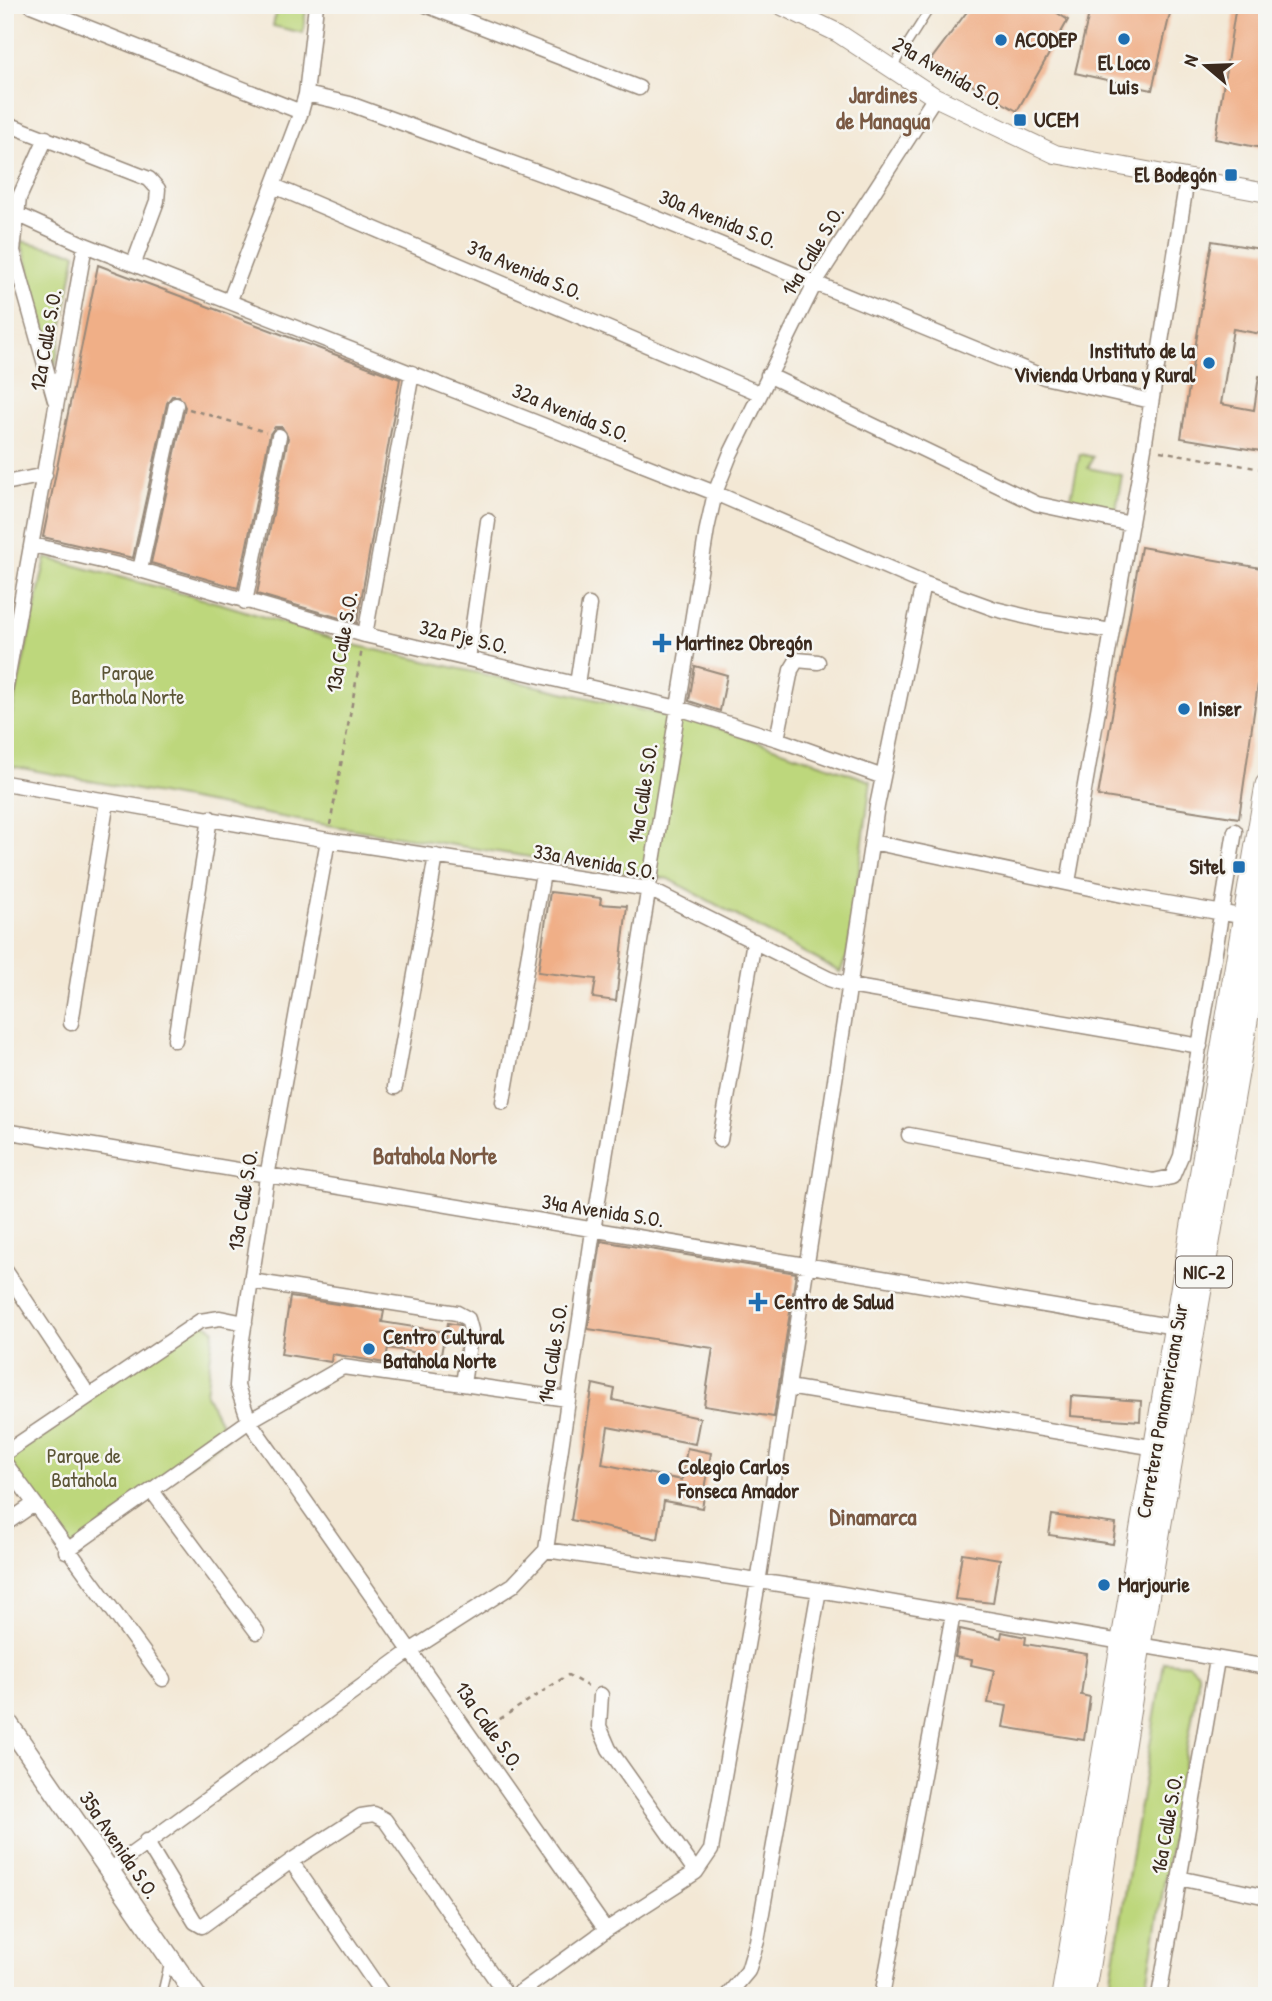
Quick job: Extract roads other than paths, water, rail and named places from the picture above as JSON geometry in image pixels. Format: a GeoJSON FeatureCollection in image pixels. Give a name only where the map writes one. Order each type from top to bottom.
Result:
{"type":"FeatureCollection","features":[{"type":"Feature","properties":{"kind":"highway","name":"Carretera Panamericana Sur"},"geometry":{"type":"LineString","coordinates":[[1063,1996],[1131,1643],[1258,920],[1267,785]]}},
{"type":"Feature","properties":{"kind":"highway","name":"Carretera Panamericana Sur"},"geometry":{"type":"LineString","coordinates":[[1258,920],[1267,898]]}},
{"type":"Feature","properties":{"kind":"highway","name":"Carretera Panamericana Sur"},"geometry":{"type":"LineString","coordinates":[[1083,1996],[1156,1448],[1185,1329]]}},
{"type":"Feature","properties":{"kind":"main road","name":"35a Avenida S.O."},"geometry":{"type":"LineString","coordinates":[[5,1719],[196,1996]]}},
{"type":"Feature","properties":{"kind":"street"},"geometry":{"type":"LineString","coordinates":[[31,5],[301,112]]}},
{"type":"Feature","properties":{"kind":"street"},"geometry":{"type":"LineString","coordinates":[[230,300],[301,112],[306,94],[316,5]]}},
{"type":"Feature","properties":{"kind":"street"},"geometry":{"type":"LineString","coordinates":[[426,5],[639,88]]}},
{"type":"Feature","properties":{"kind":"street","name":"29a Avenida S.O."},"geometry":{"type":"LineString","coordinates":[[780,5],[838,33],[935,97],[1055,154],[1267,192]]}},
{"type":"Feature","properties":{"kind":"street","name":"30a Avenida S.O."},"geometry":{"type":"LineString","coordinates":[[306,94],[350,104],[610,199],[816,281],[1044,377],[1151,401]]}},
{"type":"Feature","properties":{"kind":"street","name":"14a Calle S.O."},"geometry":{"type":"LineString","coordinates":[[546,1550],[593,1231],[706,529],[715,493],[768,375],[816,281],[935,97]]}},
{"type":"Feature","properties":{"kind":"street"},"geometry":{"type":"LineString","coordinates":[[5,123],[149,179],[158,189],[157,201],[134,263]]}},
{"type":"Feature","properties":{"kind":"street"},"geometry":{"type":"LineString","coordinates":[[46,138],[19,198],[13,251],[56,404]]}},
{"type":"Feature","properties":{"kind":"street"},"geometry":{"type":"LineString","coordinates":[[1068,882],[1144,448],[1187,179]]}},
{"type":"Feature","properties":{"kind":"street","name":"31a Avenida S.O."},"geometry":{"type":"LineString","coordinates":[[274,186],[760,393]]}},
{"type":"Feature","properties":{"kind":"street","name":"32a Avenida S.O."},"geometry":{"type":"LineString","coordinates":[[19,215],[85,244],[715,493],[923,583],[1029,617],[1112,631]]}},
{"type":"Feature","properties":{"kind":"street","name":"12a Calle S.O."},"geometry":{"type":"LineString","coordinates":[[5,691],[13,616],[33,545],[85,244]]}},
{"type":"Feature","properties":{"kind":"street","name":"13a Calle S.O."},"geometry":{"type":"LineString","coordinates":[[365,635],[412,373]]}},
{"type":"Feature","properties":{"kind":"street"},"geometry":{"type":"LineString","coordinates":[[768,375],[1037,504],[1131,524]]}},
{"type":"Feature","properties":{"kind":"street"},"geometry":{"type":"LineString","coordinates":[[140,570],[176,405]]}},
{"type":"Feature","properties":{"kind":"street"},"geometry":{"type":"LineString","coordinates":[[245,602],[279,436]]}},
{"type":"Feature","properties":{"kind":"street"},"geometry":{"type":"LineString","coordinates":[[5,483],[45,475]]}},
{"type":"Feature","properties":{"kind":"street"},"geometry":{"type":"LineString","coordinates":[[468,659],[488,521]]}},
{"type":"Feature","properties":{"kind":"street","name":"32a Pje S.O."},"geometry":{"type":"LineString","coordinates":[[33,545],[140,570],[365,635],[678,708],[778,739],[883,777]]}},
{"type":"Feature","properties":{"kind":"street"},"geometry":{"type":"LineString","coordinates":[[515,1996],[606,1930],[696,1872],[711,1850],[758,1583],[872,842],[923,583]]}},
{"type":"Feature","properties":{"kind":"street"},"geometry":{"type":"LineString","coordinates":[[576,684],[589,606]]}},
{"type":"Feature","properties":{"kind":"street"},"geometry":{"type":"LineString","coordinates":[[778,739],[791,670],[797,660],[818,662]]}},
{"type":"Feature","properties":{"kind":"street","name":"33a Avenida S.O."},"geometry":{"type":"LineString","coordinates":[[5,783],[328,840],[649,889],[829,979],[850,986],[1200,1046]]}},
{"type":"Feature","properties":{"kind":"street"},"geometry":{"type":"LineString","coordinates":[[71,1023],[107,801]]}},
{"type":"Feature","properties":{"kind":"street"},"geometry":{"type":"LineString","coordinates":[[175,1040],[210,818]]}},
{"type":"Feature","properties":{"kind":"street"},"geometry":{"type":"LineString","coordinates":[[909,1135],[1153,1181],[1172,1177],[1181,1156],[1235,831]]}},
{"type":"Feature","properties":{"kind":"street","name":"13a Calle S.O."},"geometry":{"type":"LineString","coordinates":[[328,840],[267,1177],[237,1386],[249,1421],[606,1930]]}},
{"type":"Feature","properties":{"kind":"street"},"geometry":{"type":"LineString","coordinates":[[872,842],[1258,920]]}},
{"type":"Feature","properties":{"kind":"street"},"geometry":{"type":"LineString","coordinates":[[395,1087],[436,856]]}},
{"type":"Feature","properties":{"kind":"street"},"geometry":{"type":"LineString","coordinates":[[503,1102],[543,873]]}},
{"type":"Feature","properties":{"kind":"street"},"geometry":{"type":"LineString","coordinates":[[720,1140],[754,941]]}},
{"type":"Feature","properties":{"kind":"street","name":"34a Avenida S.O."},"geometry":{"type":"LineString","coordinates":[[5,1131],[1185,1329]]}},
{"type":"Feature","properties":{"kind":"street"},"geometry":{"type":"LineString","coordinates":[[5,1270],[89,1396]]}},
{"type":"Feature","properties":{"kind":"street"},"geometry":{"type":"LineString","coordinates":[[251,1281],[457,1313],[468,1319],[471,1331],[463,1384]]}},
{"type":"Feature","properties":{"kind":"street"},"geometry":{"type":"LineString","coordinates":[[5,1453],[200,1321],[220,1318],[245,1323]]}},
{"type":"Feature","properties":{"kind":"street"},"geometry":{"type":"LineString","coordinates":[[66,1551],[249,1421],[343,1367],[567,1399]]}},
{"type":"Feature","properties":{"kind":"street"},"geometry":{"type":"LineString","coordinates":[[788,1387],[1156,1448]]}},
{"type":"Feature","properties":{"kind":"street"},"geometry":{"type":"LineString","coordinates":[[5,1463],[66,1551],[163,1679]]}},
{"type":"Feature","properties":{"kind":"street"},"geometry":{"type":"LineString","coordinates":[[152,1490],[257,1632]]}},
{"type":"Feature","properties":{"kind":"street"},"geometry":{"type":"LineString","coordinates":[[5,1524],[34,1504]]}},
{"type":"Feature","properties":{"kind":"street"},"geometry":{"type":"LineString","coordinates":[[110,1870],[146,1841],[410,1651],[513,1585],[546,1550],[820,1590],[1267,1667]]}},
{"type":"Feature","properties":{"kind":"street"},"geometry":{"type":"LineString","coordinates":[[727,1996],[748,1971],[757,1941],[820,1590]]}},
{"type":"Feature","properties":{"kind":"street"},"geometry":{"type":"LineString","coordinates":[[882,1996],[953,1614]]}},
{"type":"Feature","properties":{"kind":"street","name":"16a Calle S.O."},"geometry":{"type":"LineString","coordinates":[[1158,1996],[1217,1660]]}},
{"type":"Feature","properties":{"kind":"street"},"geometry":{"type":"LineString","coordinates":[[601,1695],[599,1726],[609,1749],[696,1872]]}},
{"type":"Feature","properties":{"kind":"street"},"geometry":{"type":"LineString","coordinates":[[146,1841],[195,1922],[202,1926],[291,1861],[360,1816],[374,1814],[385,1820],[507,1996]]}},
{"type":"Feature","properties":{"kind":"street"},"geometry":{"type":"LineString","coordinates":[[291,1861],[384,1996]]}},
{"type":"Feature","properties":{"kind":"street"},"geometry":{"type":"LineString","coordinates":[[1179,1878],[1267,1897]]}},
{"type":"Feature","properties":{"kind":"lane"},"geometry":{"type":"LineString","coordinates":[[892,69],[932,5]]}},
{"type":"Feature","properties":{"kind":"lane"},"geometry":{"type":"LineString","coordinates":[[161,1996],[170,1960]]}},
{"type":"Feature","properties":{"kind":"place","name":"El Loco Luis"},"geometry":{"type":"Point","coordinates":[1124,39]}},
{"type":"Feature","properties":{"kind":"place","name":"ACODEP"},"geometry":{"type":"Point","coordinates":[1001,40]}},
{"type":"Feature","properties":{"kind":"place","name":"UCEM"},"geometry":{"type":"Point","coordinates":[1020,120]}},
{"type":"Feature","properties":{"kind":"place","name":"El Bodegón"},"geometry":{"type":"Point","coordinates":[1231,175]}},
{"type":"Feature","properties":{"kind":"place","name":"Instituto de la Vivienda Urbana y Rural"},"geometry":{"type":"Point","coordinates":[1209,363]}},
{"type":"Feature","properties":{"kind":"place","name":"Martinez Obregón"},"geometry":{"type":"Point","coordinates":[662,643]}},
{"type":"Feature","properties":{"kind":"place","name":"Iniser"},"geometry":{"type":"Point","coordinates":[1184,709]}},
{"type":"Feature","properties":{"kind":"place","name":"Sitel"},"geometry":{"type":"Point","coordinates":[1239,867]}},
{"type":"Feature","properties":{"kind":"place","name":"Centro de Salud"},"geometry":{"type":"Point","coordinates":[758,1302]}},
{"type":"Feature","properties":{"kind":"place","name":"Centro Cultural Batahola Norte"},"geometry":{"type":"Point","coordinates":[369,1349]}},
{"type":"Feature","properties":{"kind":"place","name":"Colegio Carlos Fonseca Amador"},"geometry":{"type":"Point","coordinates":[664,1479]}},
{"type":"Feature","properties":{"kind":"place","name":"Marjourie"},"geometry":{"type":"Point","coordinates":[1104,1585]}},
{"type":"Feature","properties":{"kind":"district","name":"Jardines de Managua"},"geometry":{"type":"Point","coordinates":[883,108]}},
{"type":"Feature","properties":{"kind":"district","name":"Batahola Norte"},"geometry":{"type":"Point","coordinates":[435,1156]}},
{"type":"Feature","properties":{"kind":"district","name":"Dinamarca"},"geometry":{"type":"Point","coordinates":[873,1517]}},
{"type":"Feature","properties":{"kind":"park label","name":"Parque Barthola Norte"},"geometry":{"type":"Point","coordinates":[128,685]}},
{"type":"Feature","properties":{"kind":"park label","name":"Parque de Batahola"},"geometry":{"type":"Point","coordinates":[84,1468]}}]}
